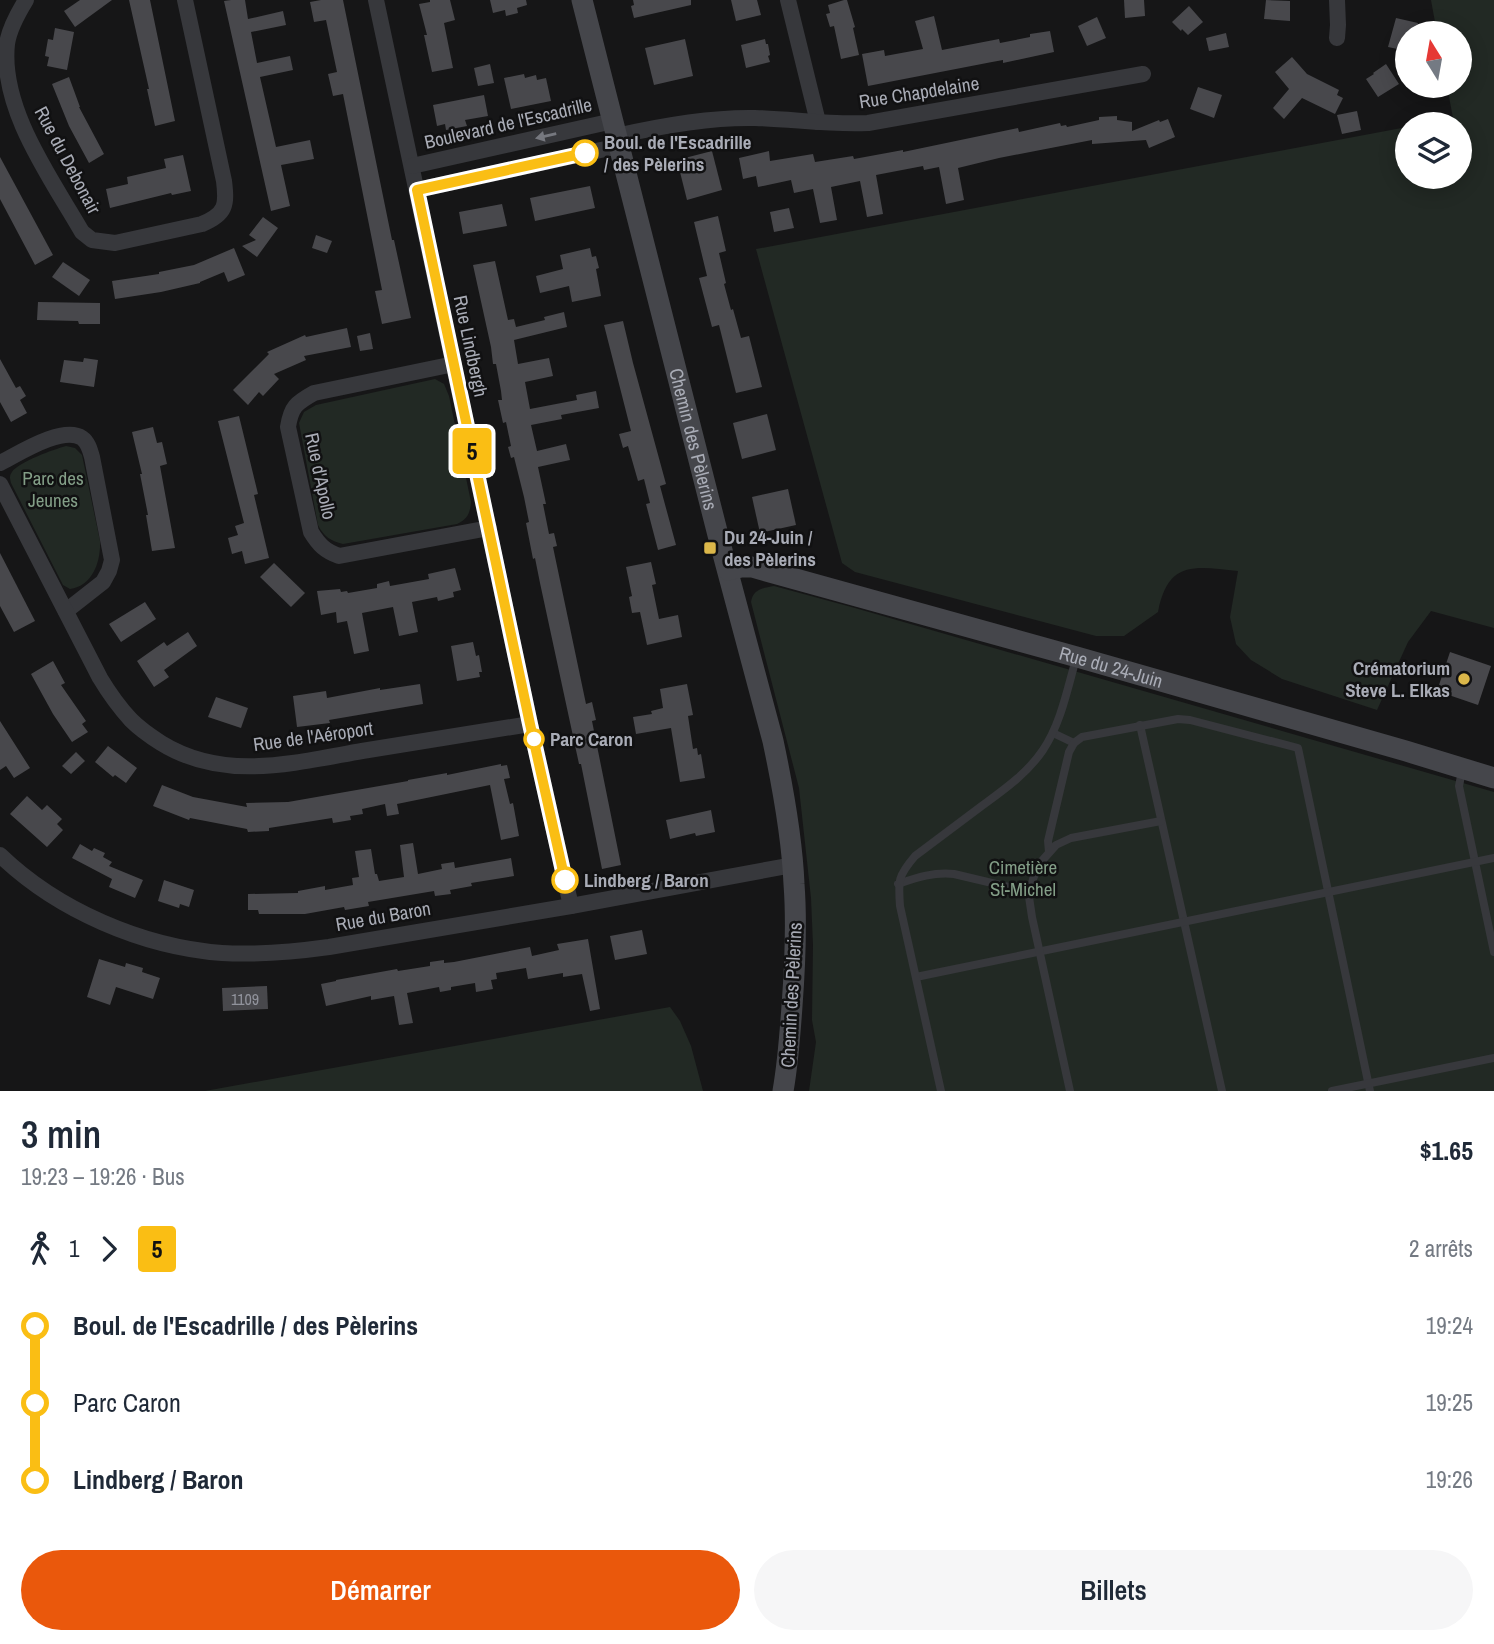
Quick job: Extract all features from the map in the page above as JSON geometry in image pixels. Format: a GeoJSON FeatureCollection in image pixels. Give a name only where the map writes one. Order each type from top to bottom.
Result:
{"type":"FeatureCollection","features":[{"type":"Feature","properties":{"kind":"street","name":"Rue du Debonair"},"geometry":{"type":"LineString","coordinates":[[26,0],[8,42],[7,66],[11,91],[30,140],[82,232],[92,240],[102,243],[115,243],[202,224],[215,219],[223,210],[226,200],[224,181],[185,0]]}},
{"type":"Feature","properties":{"kind":"street","name":"Rue Lindbergh"},"geometry":{"type":"LineString","coordinates":[[376,0],[571,906]]}},
{"type":"Feature","properties":{"kind":"street","name":"Chemin des Pèlerins"},"geometry":{"type":"LineString","coordinates":[[582,0],[773,741],[785,804],[796,915],[790,1045],[783,1091]]}},
{"type":"Feature","properties":{"kind":"street"},"geometry":{"type":"LineString","coordinates":[[788,0],[818,122]]}},
{"type":"Feature","properties":{"kind":"street"},"geometry":{"type":"LineString","coordinates":[[1337,0],[1337,38]]}},
{"type":"Feature","properties":{"kind":"street","name":"Rue Chapdelaine"},"geometry":{"type":"LineString","coordinates":[[616,134],[719,119],[868,123],[1143,74]]}},
{"type":"Feature","properties":{"kind":"street","name":"Boulevard de l'Escadrille"},"geometry":{"type":"LineString","coordinates":[[412,166],[616,134]]}},
{"type":"Feature","properties":{"kind":"street"},"geometry":{"type":"LineString","coordinates":[[417,190],[616,134]]}},
{"type":"Feature","properties":{"kind":"street","name":"Rue d'Apollo"},"geometry":{"type":"LineString","coordinates":[[454,364],[314,393],[301,400],[291,411],[288,427],[311,532],[318,544],[328,552],[339,556],[489,528]]}},
{"type":"Feature","properties":{"kind":"street"},"geometry":{"type":"LineString","coordinates":[[0,463],[61,435],[76,435],[89,446],[112,560],[103,582],[66,611]]}},
{"type":"Feature","properties":{"kind":"street","name":"Rue de l'Aéroport"},"geometry":{"type":"LineString","coordinates":[[0,484],[100,678],[114,700],[133,722],[170,749],[194,759],[220,765],[273,766],[530,724]]}},
{"type":"Feature","properties":{"kind":"street","name":"Rue du 24-Juin"},"geometry":{"type":"LineString","coordinates":[[728,570],[752,566],[1494,778]]}},
{"type":"Feature","properties":{"kind":"street","name":"Rue du Baron"},"geometry":{"type":"LineString","coordinates":[[0,855],[30,881],[54,897],[109,925],[144,938],[184,948],[256,954],[305,950],[571,906],[793,865]]}},
{"type":"Feature","properties":{"kind":"lane"},"geometry":{"type":"LineString","coordinates":[[941,1091],[900,906],[898,884],[903,870],[915,856],[1005,788],[1042,751],[1053,733],[1077,657]]}},
{"type":"Feature","properties":{"kind":"lane"},"geometry":{"type":"LineString","coordinates":[[1049,852],[1048,841],[1069,752],[1074,743],[1082,737],[1178,719],[1298,748],[1369,1087]]}},
{"type":"Feature","properties":{"kind":"lane"},"geometry":{"type":"LineString","coordinates":[[1140,725],[1222,1091]]}},
{"type":"Feature","properties":{"kind":"lane"},"geometry":{"type":"LineString","coordinates":[[1053,733],[1074,743]]}},
{"type":"Feature","properties":{"kind":"lane"},"geometry":{"type":"LineString","coordinates":[[1462,768],[1459,786],[1494,953]]}},
{"type":"Feature","properties":{"kind":"lane"},"geometry":{"type":"LineString","coordinates":[[1070,1091],[1031,917],[1030,892],[1033,879],[1040,863],[1056,845],[1072,838],[1161,821]]}},
{"type":"Feature","properties":{"kind":"lane"},"geometry":{"type":"LineString","coordinates":[[916,977],[1494,858]]}},
{"type":"Feature","properties":{"kind":"lane"},"geometry":{"type":"LineString","coordinates":[[898,884],[925,875],[942,873],[1030,892]]}},
{"type":"Feature","properties":{"kind":"lane"},"geometry":{"type":"LineString","coordinates":[[1332,1091],[1369,1087],[1494,1058]]}},
{"type":"Feature","properties":{"kind":"green space"},"geometry":{"type":"Polygon","coordinates":[[[1431,0],[1494,0],[1494,628],[1431,611],[1408,642],[1377,710],[1282,679],[1251,660],[1236,644],[1230,617],[1238,571],[1208,568],[1185,570],[1168,583],[1158,612],[1124,636],[1096,636],[855,572],[842,563],[756,249],[1395,129],[1395,189],[1472,189],[1472,112],[1452,112],[1449,98],[1472,98],[1472,21],[1435,21],[1431,0]]]}},
{"type":"Feature","properties":{"kind":"green space"},"geometry":{"type":"Polygon","coordinates":[[[435,379],[444,384],[449,396],[471,502],[467,516],[457,524],[343,544],[328,538],[318,525],[299,423],[304,412],[316,405],[435,379]]]}},
{"type":"Feature","properties":{"kind":"green space","name":"Parc des Jeunes"},"geometry":{"type":"Polygon","coordinates":[[[66,446],[75,448],[82,455],[100,541],[99,557],[90,578],[78,587],[70,589],[63,585],[10,477],[21,464],[66,446]]]}},
{"type":"Feature","properties":{"kind":"green space","name":"Cimetière St-Michel"},"geometry":{"type":"Polygon","coordinates":[[[774,586],[1494,792],[1494,1091],[809,1091],[816,1042],[812,1020],[813,945],[811,898],[799,788],[751,602],[756,592],[774,586]]]}},
{"type":"Feature","properties":{"kind":"green space"},"geometry":{"type":"Polygon","coordinates":[[[670,1007],[680,1021],[691,1046],[703,1091],[205,1091],[670,1007]]]}},
{"type":"Feature","properties":{"kind":"building"},"geometry":{"type":"Polygon","coordinates":[[[80,0],[112,0],[75,27],[64,11],[80,0]]]}},
{"type":"Feature","properties":{"kind":"building"},"geometry":{"type":"Polygon","coordinates":[[[129,0],[150,0],[175,121],[155,126],[129,0]]]}},
{"type":"Feature","properties":{"kind":"building"},"geometry":{"type":"Polygon","coordinates":[[[245,0],[248,19],[283,11],[286,25],[251,32],[257,63],[290,56],[293,70],[260,77],[276,147],[310,140],[314,159],[281,165],[290,206],[271,211],[224,1],[245,0]]]}},
{"type":"Feature","properties":{"kind":"building"},"geometry":{"type":"Polygon","coordinates":[[[343,0],[392,240],[411,318],[382,324],[375,291],[382,290],[343,94],[333,96],[328,74],[337,72],[326,20],[314,22],[310,2],[343,0]]]}},
{"type":"Feature","properties":{"kind":"building"},"geometry":{"type":"Polygon","coordinates":[[[430,0],[450,0],[455,20],[444,23],[453,68],[432,72],[419,4],[430,0]]]}},
{"type":"Feature","properties":{"kind":"building"},"geometry":{"type":"Polygon","coordinates":[[[490,0],[526,0],[527,5],[517,8],[518,13],[506,16],[505,10],[493,13],[490,0]]]}},
{"type":"Feature","properties":{"kind":"building"},"geometry":{"type":"Polygon","coordinates":[[[633,0],[691,0],[691,5],[634,18],[631,6],[634,5],[633,0]]]}},
{"type":"Feature","properties":{"kind":"building"},"geometry":{"type":"Polygon","coordinates":[[[731,0],[757,0],[761,15],[736,21],[731,0]]]}},
{"type":"Feature","properties":{"kind":"building"},"geometry":{"type":"Polygon","coordinates":[[[847,0],[855,27],[853,28],[859,55],[841,59],[834,26],[830,27],[826,14],[830,13],[828,5],[847,0]]]}},
{"type":"Feature","properties":{"kind":"building"},"geometry":{"type":"Polygon","coordinates":[[[1124,0],[1144,0],[1145,16],[1125,18],[1124,0]]]}},
{"type":"Feature","properties":{"kind":"building"},"geometry":{"type":"Polygon","coordinates":[[[1266,0],[1290,1],[1290,21],[1264,19],[1266,0]]]}},
{"type":"Feature","properties":{"kind":"building"},"geometry":{"type":"Polygon","coordinates":[[[1189,6],[1203,22],[1188,35],[1172,22],[1189,6]]]}},
{"type":"Feature","properties":{"kind":"building"},"geometry":{"type":"Polygon","coordinates":[[[934,16],[942,50],[999,39],[1000,43],[1050,31],[1054,52],[868,86],[862,54],[884,50],[885,56],[923,49],[915,21],[934,16]]]}},
{"type":"Feature","properties":{"kind":"building"},"geometry":{"type":"Polygon","coordinates":[[[1097,17],[1106,38],[1087,46],[1078,26],[1097,17]]]}},
{"type":"Feature","properties":{"kind":"building"},"geometry":{"type":"Polygon","coordinates":[[[1395,22],[1395,48],[1388,47],[1395,22]]]}},
{"type":"Feature","properties":{"kind":"building"},"geometry":{"type":"Polygon","coordinates":[[[55,28],[74,32],[67,70],[47,66],[49,57],[45,56],[48,39],[53,40],[55,28]]]}},
{"type":"Feature","properties":{"kind":"building"},"geometry":{"type":"Polygon","coordinates":[[[1226,33],[1229,47],[1209,51],[1206,38],[1226,33]]]}},
{"type":"Feature","properties":{"kind":"building"},"geometry":{"type":"Polygon","coordinates":[[[685,39],[693,76],[654,85],[645,48],[685,39]]]}},
{"type":"Feature","properties":{"kind":"building"},"geometry":{"type":"Polygon","coordinates":[[[765,39],[770,62],[746,68],[741,45],[765,39]]]}},
{"type":"Feature","properties":{"kind":"building"},"geometry":{"type":"Polygon","coordinates":[[[1292,57],[1307,74],[1339,90],[1337,95],[1343,98],[1335,114],[1302,98],[1284,119],[1273,108],[1289,89],[1275,72],[1292,57]]]}},
{"type":"Feature","properties":{"kind":"building"},"geometry":{"type":"Polygon","coordinates":[[[490,64],[494,83],[478,86],[474,68],[490,64]]]}},
{"type":"Feature","properties":{"kind":"building"},"geometry":{"type":"Polygon","coordinates":[[[1386,64],[1395,78],[1395,86],[1378,97],[1366,79],[1386,64]]]}},
{"type":"Feature","properties":{"kind":"building"},"geometry":{"type":"Polygon","coordinates":[[[524,74],[525,78],[536,75],[537,80],[546,78],[551,101],[511,109],[504,78],[524,74]]]}},
{"type":"Feature","properties":{"kind":"building"},"geometry":{"type":"Polygon","coordinates":[[[69,77],[79,107],[104,154],[89,163],[69,126],[52,84],[69,77]]]}},
{"type":"Feature","properties":{"kind":"building"},"geometry":{"type":"Polygon","coordinates":[[[1198,87],[1222,95],[1214,118],[1190,109],[1198,87]]]}},
{"type":"Feature","properties":{"kind":"building"},"geometry":{"type":"Polygon","coordinates":[[[484,95],[488,116],[465,120],[467,126],[446,130],[445,124],[437,126],[433,105],[484,95]]]}},
{"type":"Feature","properties":{"kind":"building"},"geometry":{"type":"Polygon","coordinates":[[[1357,111],[1361,130],[1342,134],[1337,115],[1357,111]]]}},
{"type":"Feature","properties":{"kind":"building"},"geometry":{"type":"Polygon","coordinates":[[[1117,116],[1117,120],[1132,122],[1132,131],[1168,119],[1175,137],[1149,148],[1146,140],[1092,144],[1092,140],[958,168],[964,200],[946,204],[939,167],[924,170],[923,166],[876,175],[883,214],[867,217],[860,181],[831,187],[837,220],[820,223],[813,189],[794,193],[791,180],[758,187],[756,176],[743,179],[739,158],[769,151],[770,161],[813,154],[815,162],[853,156],[854,159],[903,152],[1018,128],[1019,132],[1060,123],[1061,126],[1067,127],[1099,120],[1099,117],[1117,116]]]}},
{"type":"Feature","properties":{"kind":"building"},"geometry":{"type":"Polygon","coordinates":[[[712,151],[722,190],[687,200],[677,160],[712,151]]]}},
{"type":"Feature","properties":{"kind":"building"},"geometry":{"type":"Polygon","coordinates":[[[183,155],[191,191],[171,193],[110,208],[106,189],[128,184],[127,177],[166,168],[164,159],[183,155]]]}},
{"type":"Feature","properties":{"kind":"building"},"geometry":{"type":"Polygon","coordinates":[[[0,157],[53,255],[35,265],[0,199],[0,157]]]}},
{"type":"Feature","properties":{"kind":"building"},"geometry":{"type":"Polygon","coordinates":[[[590,186],[595,208],[535,221],[530,198],[590,186]]]}},
{"type":"Feature","properties":{"kind":"building"},"geometry":{"type":"Polygon","coordinates":[[[502,204],[507,226],[463,234],[459,212],[502,204]]]}},
{"type":"Feature","properties":{"kind":"building"},"geometry":{"type":"Polygon","coordinates":[[[789,208],[794,228],[774,232],[770,212],[789,208]]]}},
{"type":"Feature","properties":{"kind":"building"},"geometry":{"type":"Polygon","coordinates":[[[718,216],[726,251],[719,253],[726,283],[724,284],[741,338],[749,336],[762,387],[736,393],[719,325],[712,327],[699,278],[707,276],[694,222],[718,216]]]}},
{"type":"Feature","properties":{"kind":"building"},"geometry":{"type":"Polygon","coordinates":[[[263,217],[278,228],[257,257],[242,246],[256,240],[249,235],[263,217]]]}},
{"type":"Feature","properties":{"kind":"building"},"geometry":{"type":"Polygon","coordinates":[[[316,235],[332,241],[327,253],[312,248],[316,235]]]}},
{"type":"Feature","properties":{"kind":"building"},"geometry":{"type":"Polygon","coordinates":[[[234,248],[245,275],[228,282],[224,272],[200,283],[115,299],[112,281],[159,274],[194,265],[234,248]]]}},
{"type":"Feature","properties":{"kind":"building"},"geometry":{"type":"Polygon","coordinates":[[[590,248],[592,257],[596,256],[599,268],[596,269],[601,296],[572,302],[569,286],[540,293],[536,276],[563,269],[560,255],[590,248]]]}},
{"type":"Feature","properties":{"kind":"building"},"geometry":{"type":"Polygon","coordinates":[[[495,261],[508,320],[514,319],[516,327],[564,312],[567,327],[514,340],[518,364],[549,358],[553,376],[525,382],[530,409],[577,400],[576,395],[596,391],[599,408],[561,415],[562,419],[531,425],[537,451],[566,444],[570,460],[538,467],[549,534],[554,533],[557,546],[553,547],[586,704],[592,702],[596,720],[592,721],[621,865],[602,869],[581,764],[535,558],[533,559],[524,497],[514,457],[511,458],[508,447],[511,446],[506,422],[503,423],[498,400],[502,400],[496,364],[493,364],[473,265],[495,261]]]}},
{"type":"Feature","properties":{"kind":"building"},"geometry":{"type":"Polygon","coordinates":[[[63,262],[90,280],[79,296],[52,277],[63,262]]]}},
{"type":"Feature","properties":{"kind":"building"},"geometry":{"type":"Polygon","coordinates":[[[38,302],[100,303],[100,324],[37,320],[38,302]]]}},
{"type":"Feature","properties":{"kind":"building"},"geometry":{"type":"Polygon","coordinates":[[[623,321],[666,484],[660,486],[676,545],[658,550],[646,504],[650,503],[644,479],[638,481],[628,446],[623,448],[619,434],[631,431],[604,325],[623,321]]]}},
{"type":"Feature","properties":{"kind":"building"},"geometry":{"type":"Polygon","coordinates":[[[347,328],[351,347],[304,356],[306,360],[274,374],[279,379],[263,396],[259,392],[248,405],[233,390],[269,354],[267,352],[305,335],[306,337],[347,328]]]}},
{"type":"Feature","properties":{"kind":"building"},"geometry":{"type":"Polygon","coordinates":[[[370,333],[373,349],[360,351],[357,336],[370,333]]]}},
{"type":"Feature","properties":{"kind":"building"},"geometry":{"type":"Polygon","coordinates":[[[84,358],[98,360],[94,387],[60,382],[64,360],[83,362],[84,358]]]}},
{"type":"Feature","properties":{"kind":"building"},"geometry":{"type":"Polygon","coordinates":[[[0,359],[16,388],[20,386],[26,396],[20,400],[27,413],[11,422],[0,402],[0,359]]]}},
{"type":"Feature","properties":{"kind":"building"},"geometry":{"type":"Polygon","coordinates":[[[767,414],[776,450],[742,459],[733,423],[767,414]]]}},
{"type":"Feature","properties":{"kind":"building"},"geometry":{"type":"Polygon","coordinates":[[[239,416],[258,494],[254,495],[269,558],[245,564],[242,551],[232,554],[228,538],[238,535],[235,526],[244,523],[218,421],[239,416]]]}},
{"type":"Feature","properties":{"kind":"building"},"geometry":{"type":"Polygon","coordinates":[[[153,427],[157,443],[162,442],[167,464],[160,466],[175,548],[152,551],[142,474],[132,432],[153,427]]]}},
{"type":"Feature","properties":{"kind":"building"},"geometry":{"type":"Polygon","coordinates":[[[788,489],[796,525],[760,533],[752,497],[788,489]]]}},
{"type":"Feature","properties":{"kind":"building"},"geometry":{"type":"Polygon","coordinates":[[[0,553],[35,621],[14,632],[0,606],[0,553]]]}},
{"type":"Feature","properties":{"kind":"building"},"geometry":{"type":"Polygon","coordinates":[[[651,562],[656,584],[652,585],[659,619],[678,615],[682,637],[647,645],[640,612],[632,613],[629,597],[632,596],[626,567],[651,562]]]}},
{"type":"Feature","properties":{"kind":"building"},"geometry":{"type":"Polygon","coordinates":[[[274,563],[305,593],[291,607],[260,577],[274,563]]]}},
{"type":"Feature","properties":{"kind":"building"},"geometry":{"type":"Polygon","coordinates":[[[455,568],[461,590],[453,592],[454,597],[412,602],[418,632],[399,636],[393,607],[362,613],[369,651],[354,654],[347,621],[337,623],[336,612],[321,615],[317,591],[340,589],[341,592],[348,593],[377,588],[377,584],[389,581],[390,586],[429,579],[428,574],[455,568]]]}},
{"type":"Feature","properties":{"kind":"building"},"geometry":{"type":"Polygon","coordinates":[[[145,602],[156,619],[121,642],[109,624],[145,602]]]}},
{"type":"Feature","properties":{"kind":"building"},"geometry":{"type":"Polygon","coordinates":[[[188,632],[197,646],[164,670],[169,677],[154,687],[137,661],[164,642],[167,646],[188,632]]]}},
{"type":"Feature","properties":{"kind":"building"},"geometry":{"type":"Polygon","coordinates":[[[473,642],[476,656],[479,655],[482,672],[479,672],[480,677],[457,681],[451,646],[473,642]]]}},
{"type":"Feature","properties":{"kind":"building","name":"Crématorium Steve L. Elkas"},"geometry":{"type":"Polygon","coordinates":[[[1450,652],[1491,666],[1478,705],[1437,691],[1450,652]]]}},
{"type":"Feature","properties":{"kind":"building"},"geometry":{"type":"Polygon","coordinates":[[[53,661],[65,683],[61,685],[86,721],[82,724],[88,732],[72,742],[31,674],[53,661]]]}},
{"type":"Feature","properties":{"kind":"building"},"geometry":{"type":"Polygon","coordinates":[[[420,684],[423,704],[297,727],[293,696],[326,691],[327,698],[420,684]]]}},
{"type":"Feature","properties":{"kind":"building"},"geometry":{"type":"Polygon","coordinates":[[[687,684],[693,715],[688,716],[693,749],[697,748],[698,755],[701,754],[705,778],[680,782],[671,728],[636,734],[633,717],[652,714],[651,711],[663,708],[660,689],[687,684]]]}},
{"type":"Feature","properties":{"kind":"building"},"geometry":{"type":"Polygon","coordinates":[[[216,697],[248,708],[241,728],[208,717],[216,697]]]}},
{"type":"Feature","properties":{"kind":"building"},"geometry":{"type":"Polygon","coordinates":[[[0,721],[30,768],[14,778],[6,766],[0,770],[0,721]]]}},
{"type":"Feature","properties":{"kind":"building"},"geometry":{"type":"Polygon","coordinates":[[[108,746],[137,768],[126,783],[115,775],[113,777],[95,762],[108,746]]]}},
{"type":"Feature","properties":{"kind":"building"},"geometry":{"type":"Polygon","coordinates":[[[76,752],[85,761],[71,774],[62,766],[76,752]]]}},
{"type":"Feature","properties":{"kind":"building"},"geometry":{"type":"Polygon","coordinates":[[[507,765],[510,778],[504,779],[510,804],[513,803],[519,836],[501,840],[490,785],[397,804],[399,814],[387,816],[385,804],[362,809],[363,814],[350,816],[351,820],[333,823],[332,818],[269,828],[269,831],[248,832],[247,829],[190,818],[189,820],[153,806],[162,785],[193,797],[247,807],[246,803],[288,802],[507,765]]]}},
{"type":"Feature","properties":{"kind":"building"},"geometry":{"type":"Polygon","coordinates":[[[27,796],[42,810],[47,805],[62,819],[57,824],[63,830],[47,847],[10,814],[27,796]]]}},
{"type":"Feature","properties":{"kind":"building"},"geometry":{"type":"Polygon","coordinates":[[[711,810],[715,832],[670,839],[666,820],[711,810]]]}},
{"type":"Feature","properties":{"kind":"building"},"geometry":{"type":"Polygon","coordinates":[[[413,843],[418,874],[442,869],[441,864],[454,862],[455,868],[511,858],[514,876],[471,883],[472,886],[450,890],[451,894],[435,896],[434,891],[368,902],[369,906],[345,910],[344,907],[305,914],[259,914],[258,910],[248,910],[248,894],[298,893],[325,886],[325,890],[353,885],[352,878],[359,877],[355,851],[371,849],[375,874],[379,881],[404,877],[400,845],[413,843]]]}},
{"type":"Feature","properties":{"kind":"building"},"geometry":{"type":"Polygon","coordinates":[[[80,844],[92,851],[94,848],[105,853],[103,857],[112,862],[109,866],[143,880],[135,898],[109,887],[112,879],[72,858],[80,844]]]}},
{"type":"Feature","properties":{"kind":"building"},"geometry":{"type":"Polygon","coordinates":[[[164,880],[194,890],[189,907],[180,904],[179,908],[158,901],[164,880]]]}},
{"type":"Feature","properties":{"kind":"building"},"geometry":{"type":"Polygon","coordinates":[[[642,930],[647,954],[615,960],[610,936],[642,930]]]}},
{"type":"Feature","properties":{"kind":"building"},"geometry":{"type":"Polygon","coordinates":[[[588,939],[600,1009],[590,1011],[582,974],[563,977],[563,973],[528,979],[526,968],[496,973],[497,979],[491,980],[493,989],[476,992],[475,983],[451,987],[451,990],[440,992],[439,987],[407,993],[413,1023],[399,1025],[394,996],[371,1000],[371,996],[326,1006],[321,984],[397,969],[430,966],[430,962],[454,962],[530,947],[532,956],[559,950],[557,944],[588,939]]]}},
{"type":"Feature","properties":{"kind":"building"},"geometry":{"type":"Polygon","coordinates":[[[99,959],[125,967],[126,963],[143,968],[142,972],[160,978],[153,999],[116,987],[110,1005],[87,997],[99,959]]]}},
{"type":"Feature","properties":{"kind":"building"},"geometry":{"type":"Polygon","coordinates":[[[267,986],[268,1009],[223,1011],[222,988],[267,986]]]}},
{"type":"Feature","properties":{"kind":"bus line","name":"5"},"geometry":{"type":"LineString","coordinates":[[565,880],[417,190],[585,153]]}},
{"type":"Feature","properties":{"kind":"place","name":"Boul. de l'Escadrille / des Pèlerins"},"geometry":{"type":"Point","coordinates":[585,153]}},
{"type":"Feature","properties":{"kind":"place","name":"Du 24-Juin / des Pèlerins"},"geometry":{"type":"Point","coordinates":[710,548]}},
{"type":"Feature","properties":{"kind":"place","name":"Crématorium Steve L. Elkas"},"geometry":{"type":"Point","coordinates":[1464,679]}},
{"type":"Feature","properties":{"kind":"place","name":"Parc Caron"},"geometry":{"type":"Point","coordinates":[534,739]}},
{"type":"Feature","properties":{"kind":"place","name":"Lindberg / Baron"},"geometry":{"type":"Point","coordinates":[565,880]}}]}
